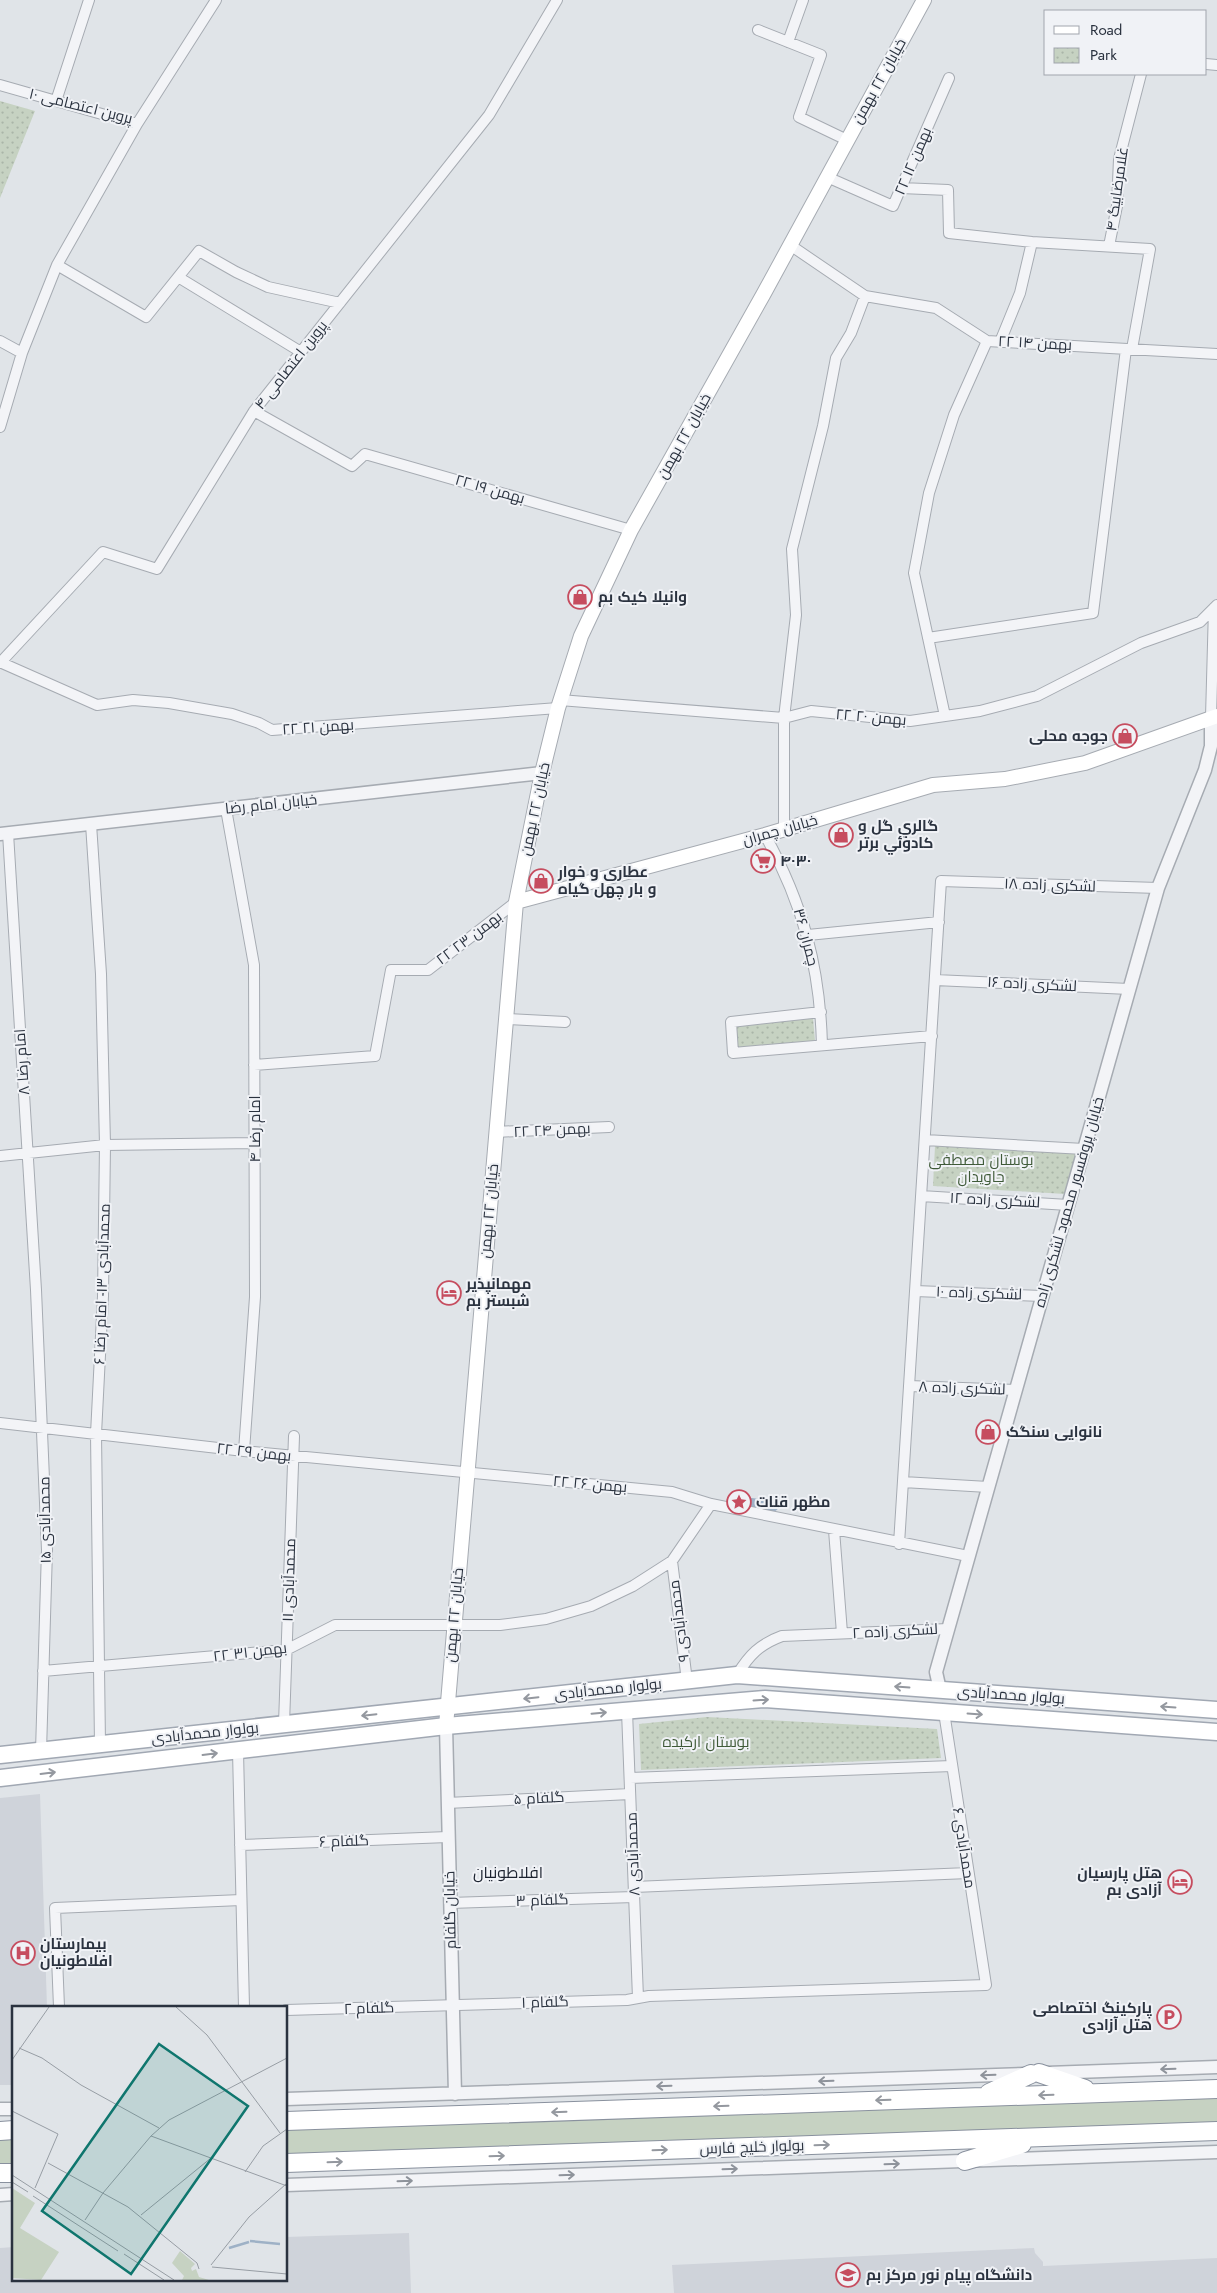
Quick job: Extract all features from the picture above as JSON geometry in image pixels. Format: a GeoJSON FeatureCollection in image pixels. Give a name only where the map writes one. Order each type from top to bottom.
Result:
{"type":"FeatureCollection","features":[{"type":"Feature","properties":{"kind":"highway"},"geometry":{"type":"LineString","coordinates":[[980,2097],[1035,2074],[1095,2093]]}},
{"type":"Feature","properties":{"kind":"highway"},"geometry":{"type":"LineString","coordinates":[[288,2121],[1217,2088]]}},
{"type":"Feature","properties":{"kind":"highway","name":"بولوار خلیج فارس"},"geometry":{"type":"LineString","coordinates":[[288,2163],[1217,2131]]}},
{"type":"Feature","properties":{"kind":"highway"},"geometry":{"type":"LineString","coordinates":[[965,2161],[1043,2137]]}},
{"type":"Feature","properties":{"kind":"main road","name":"خیابان ۲۲ بهمن"},"geometry":{"type":"LineString","coordinates":[[446,1726],[446,1707],[516,902],[542,773],[559,704],[581,636],[631,530],[924,0]]}},
{"type":"Feature","properties":{"kind":"main road","name":"خیابان چمران"},"geometry":{"type":"LineString","coordinates":[[516,902],[784,830],[933,785],[1005,779],[1085,763],[1214,716]]}},
{"type":"Feature","properties":{"kind":"main road","name":"بولوار محمدآبادی"},"geometry":{"type":"LineString","coordinates":[[0,1755],[738,1675],[1217,1710]]}},
{"type":"Feature","properties":{"kind":"main road"},"geometry":{"type":"LineString","coordinates":[[940,1690],[944,1712]]}},
{"type":"Feature","properties":{"kind":"main road","name":"بولوار محمدآبادی"},"geometry":{"type":"LineString","coordinates":[[0,1778],[446,1726],[765,1699],[1217,1732]]}},
{"type":"Feature","properties":{"kind":"street"},"geometry":{"type":"LineString","coordinates":[[56,101],[89,0]]}},
{"type":"Feature","properties":{"kind":"street","name":"پروین اعتصامی ۱۰"},"geometry":{"type":"LineString","coordinates":[[0,85],[137,124],[216,0]]}},
{"type":"Feature","properties":{"kind":"street","name":"پروین اعتصامی ۴"},"geometry":{"type":"LineString","coordinates":[[1,663],[103,552],[157,569],[254,411],[489,115],[557,0]]}},
{"type":"Feature","properties":{"kind":"street"},"geometry":{"type":"LineString","coordinates":[[788,42],[803,0]]}},
{"type":"Feature","properties":{"kind":"street"},"geometry":{"type":"LineString","coordinates":[[758,30],[821,55],[799,117],[847,140]]}},
{"type":"Feature","properties":{"kind":"street","name":"غلامرضابیگ ۴"},"geometry":{"type":"LineString","coordinates":[[1109,246],[1117,206],[1119,159],[1141,75]]}},
{"type":"Feature","properties":{"kind":"street","name":"۲۲ بهمن ۱۲"},"geometry":{"type":"LineString","coordinates":[[827,177],[893,206],[948,78]]}},
{"type":"Feature","properties":{"kind":"street"},"geometry":{"type":"LineString","coordinates":[[0,427],[22,354],[57,265],[137,124]]}},
{"type":"Feature","properties":{"kind":"street"},"geometry":{"type":"LineString","coordinates":[[901,188],[948,190],[948,233],[1032,242],[1150,249],[1129,349],[1092,614],[928,638]]}},
{"type":"Feature","properties":{"kind":"street"},"geometry":{"type":"LineString","coordinates":[[1000,342],[1020,293],[1032,242]]}},
{"type":"Feature","properties":{"kind":"street","name":"۲۲ بهمن ۱۴"},"geometry":{"type":"LineString","coordinates":[[790,245],[865,296],[936,308],[987,341],[1217,354]]}},
{"type":"Feature","properties":{"kind":"street"},"geometry":{"type":"LineString","coordinates":[[57,265],[146,317],[199,251],[236,272],[268,287],[340,303]]}},
{"type":"Feature","properties":{"kind":"street"},"geometry":{"type":"LineString","coordinates":[[178,278],[301,352]]}},
{"type":"Feature","properties":{"kind":"street"},"geometry":{"type":"LineString","coordinates":[[784,830],[784,718],[796,615],[792,549],[822,426],[836,358],[851,333],[865,296]]}},
{"type":"Feature","properties":{"kind":"street"},"geometry":{"type":"LineString","coordinates":[[0,341],[22,354]]}},
{"type":"Feature","properties":{"kind":"street"},"geometry":{"type":"LineString","coordinates":[[944,716],[914,573],[929,493],[954,415],[987,341]]}},
{"type":"Feature","properties":{"kind":"street","name":"۲۲ بهمن ۱۹"},"geometry":{"type":"LineString","coordinates":[[254,411],[352,466],[365,454],[631,530]]}},
{"type":"Feature","properties":{"kind":"street"},"geometry":{"type":"LineString","coordinates":[[1214,716],[1215,607]]}},
{"type":"Feature","properties":{"kind":"street","name":"۲۲ بهمن ۲۰"},"geometry":{"type":"LineString","coordinates":[[559,704],[784,718],[811,712],[910,721],[980,711],[1037,696],[1141,643],[1200,622],[1215,607]]}},
{"type":"Feature","properties":{"kind":"street","name":"۲۲ بهمن ۲۱"},"geometry":{"type":"LineString","coordinates":[[1,663],[97,705],[133,700],[169,703],[232,714],[259,723],[272,730],[559,704]]}},
{"type":"Feature","properties":{"kind":"street","name":"خیابان پروفسور محمود لشکری زاده"},"geometry":{"type":"LineString","coordinates":[[940,1690],[936,1672],[968,1556],[1158,888],[1205,770],[1211,746],[1214,716]]}},
{"type":"Feature","properties":{"kind":"street","name":"خیابان امام رضا"},"geometry":{"type":"LineString","coordinates":[[4,834],[542,773]]}},
{"type":"Feature","properties":{"kind":"street","name":"امام رضا ۴"},"geometry":{"type":"LineString","coordinates":[[226,809],[254,965],[255,1297],[244,1451]]}},
{"type":"Feature","properties":{"kind":"street","name":"محمدآبادی ۱۳- امام رضا ۶"},"geometry":{"type":"LineString","coordinates":[[91,824],[101,974],[105,1146],[103,1296],[96,1434],[100,1744]]}},
{"type":"Feature","properties":{"kind":"street","name":"امام رضا ۸"},"geometry":{"type":"LineString","coordinates":[[4,834],[28,1152],[36,1290]]}},
{"type":"Feature","properties":{"kind":"street","name":"چمران ۳۶"},"geometry":{"type":"LineString","coordinates":[[765,835],[782,867],[808,935],[814,960],[821,1012],[822,1045]]}},
{"type":"Feature","properties":{"kind":"street","name":"لشکری زاده ۱۸"},"geometry":{"type":"LineString","coordinates":[[939,922],[942,882],[1158,888]]}},
{"type":"Feature","properties":{"kind":"street","name":"۲۲ بهمن ۲۳"},"geometry":{"type":"LineString","coordinates":[[254,1065],[375,1056],[391,970],[428,970],[516,902]]}},
{"type":"Feature","properties":{"kind":"street"},"geometry":{"type":"LineString","coordinates":[[808,935],[939,922],[899,1544]]}},
{"type":"Feature","properties":{"kind":"street","name":"لشکری زاده ١۶"},"geometry":{"type":"LineString","coordinates":[[935,980],[1129,990]]}},
{"type":"Feature","properties":{"kind":"street"},"geometry":{"type":"LineString","coordinates":[[821,1012],[731,1022],[733,1053],[932,1036]]}},
{"type":"Feature","properties":{"kind":"street"},"geometry":{"type":"LineString","coordinates":[[506,1019],[565,1022]]}},
{"type":"Feature","properties":{"kind":"street","name":"۲۲ بهمن ۲۴"},"geometry":{"type":"LineString","coordinates":[[495,1132],[609,1127]]}},
{"type":"Feature","properties":{"kind":"street"},"geometry":{"type":"LineString","coordinates":[[925,1140],[1084,1149]]}},
{"type":"Feature","properties":{"kind":"street"},"geometry":{"type":"LineString","coordinates":[[0,1156],[105,1146],[255,1143]]}},
{"type":"Feature","properties":{"kind":"street","name":"لشکری زاده ١٢"},"geometry":{"type":"LineString","coordinates":[[921,1196],[1068,1205]]}},
{"type":"Feature","properties":{"kind":"street","name":"محمدآبادی ۱۵"},"geometry":{"type":"LineString","coordinates":[[36,1290],[47,1550],[41,1751]]}},
{"type":"Feature","properties":{"kind":"street","name":"لشکری زاده ١٠"},"geometry":{"type":"LineString","coordinates":[[915,1291],[1042,1296]]}},
{"type":"Feature","properties":{"kind":"street","name":"لشکری زاده ٨"},"geometry":{"type":"LineString","coordinates":[[909,1386],[1016,1390]]}},
{"type":"Feature","properties":{"kind":"street","name":"۲۲ بهمن ۲۹"},"geometry":{"type":"LineString","coordinates":[[0,1423],[244,1451],[466,1472]]}},
{"type":"Feature","properties":{"kind":"street","name":"محمدآبادی ۱۱"},"geometry":{"type":"LineString","coordinates":[[284,1724],[294,1436]]}},
{"type":"Feature","properties":{"kind":"street","name":"۲۲ بهمن ۲۶"},"geometry":{"type":"LineString","coordinates":[[466,1472],[672,1492],[711,1504],[899,1544],[968,1556]]}},
{"type":"Feature","properties":{"kind":"street"},"geometry":{"type":"LineString","coordinates":[[903,1482],[988,1487]]}},
{"type":"Feature","properties":{"kind":"street"},"geometry":{"type":"LineString","coordinates":[[672,1561],[711,1504]]}},
{"type":"Feature","properties":{"kind":"street"},"geometry":{"type":"LineString","coordinates":[[834,1530],[842,1633]]}},
{"type":"Feature","properties":{"kind":"street","name":"۲۲ بهمن ۳۱"},"geometry":{"type":"LineString","coordinates":[[43,1671],[286,1650],[335,1625],[500,1625],[546,1619],[582,1608],[633,1586],[672,1561]]}},
{"type":"Feature","properties":{"kind":"street","name":"محمدآبادی ۹"},"geometry":{"type":"LineString","coordinates":[[672,1561],[687,1681]]}},
{"type":"Feature","properties":{"kind":"street","name":"لشکری زاده ۲"},"geometry":{"type":"LineString","coordinates":[[738,1675],[747,1659],[768,1641],[782,1636],[948,1629]]}},
{"type":"Feature","properties":{"kind":"street","name":"محمدآبادی ۸"},"geometry":{"type":"LineString","coordinates":[[627,1711],[638,1998]]}},
{"type":"Feature","properties":{"kind":"street","name":"محمدآبادی ۶"},"geometry":{"type":"LineString","coordinates":[[944,1712],[986,1984]]}},
{"type":"Feature","properties":{"kind":"street","name":"خیابان گلفام"},"geometry":{"type":"LineString","coordinates":[[446,1726],[455,2094]]}},
{"type":"Feature","properties":{"kind":"street"},"geometry":{"type":"LineString","coordinates":[[238,1751],[244,2006]]}},
{"type":"Feature","properties":{"kind":"street"},"geometry":{"type":"LineString","coordinates":[[630,1778],[952,1766]]}},
{"type":"Feature","properties":{"kind":"street","name":"گلفام ۵"},"geometry":{"type":"LineString","coordinates":[[448,1803],[630,1794]]}},
{"type":"Feature","properties":{"kind":"street","name":"گلفام ۶"},"geometry":{"type":"LineString","coordinates":[[240,1844],[448,1837]]}},
{"type":"Feature","properties":{"kind":"street","name":"گلفام ۳"},"geometry":{"type":"LineString","coordinates":[[450,1903],[968,1874]]}},
{"type":"Feature","properties":{"kind":"street"},"geometry":{"type":"LineString","coordinates":[[58,2006],[55,1908],[241,1900]]}},
{"type":"Feature","properties":{"kind":"street","name":"گلفام ۱"},"geometry":{"type":"LineString","coordinates":[[453,2005],[627,2000],[638,1998],[986,1984]]}},
{"type":"Feature","properties":{"kind":"street","name":"گلفام ۲"},"geometry":{"type":"LineString","coordinates":[[288,2010],[453,2005]]}},
{"type":"Feature","properties":{"kind":"street"},"geometry":{"type":"LineString","coordinates":[[288,2099],[1217,2067]]}},
{"type":"Feature","properties":{"kind":"street"},"geometry":{"type":"LineString","coordinates":[[288,2185],[1217,2152]]}},
{"type":"Feature","properties":{"kind":"shaded area","name":"بیمارستان افلاطونیان"},"geometry":{"type":"Polygon","coordinates":[[[40,1794],[47,2006],[12,2006],[12,2085],[0,2085],[0,1798],[40,1794]]]}},
{"type":"Feature","properties":{"kind":"shaded area"},"geometry":{"type":"Polygon","coordinates":[[[409,2233],[411,2293],[0,2293],[0,2248],[12,2247],[12,2280],[288,2280],[288,2237],[409,2233]]]}},
{"type":"Feature","properties":{"kind":"shaded area","name":"دانشگاه پیام نور مرکز بم"},"geometry":{"type":"Polygon","coordinates":[[[1034,2248],[1035,2253],[1043,2262],[1043,2266],[1217,2258],[1217,2293],[674,2293],[672,2265],[1034,2248]]]}},
{"type":"Feature","properties":{"kind":"green space"},"geometry":{"type":"Polygon","coordinates":[[[0,101],[35,111],[0,198],[0,101]]]}},
{"type":"Feature","properties":{"kind":"green space"},"geometry":{"type":"Polygon","coordinates":[[[813,1018],[815,1041],[737,1049],[735,1027],[813,1018]]]}},
{"type":"Feature","properties":{"kind":"green space","name":"بوستان مصطفی جاویدان"},"geometry":{"type":"Polygon","coordinates":[[[935,1146],[1076,1154],[1065,1194],[933,1186],[935,1146]]]}},
{"type":"Feature","properties":{"kind":"green space","name":"بوستان ارکیده"},"geometry":{"type":"Polygon","coordinates":[[[707,1717],[937,1729],[941,1758],[641,1770],[639,1724],[707,1717]]]}},
{"type":"Feature","properties":{"kind":"green space"},"geometry":{"type":"Polygon","coordinates":[[[1217,2098],[1217,2122],[288,2154],[288,2130],[1217,2098]]]}},
{"type":"Feature","properties":{"kind":"green space"},"geometry":{"type":"Polygon","coordinates":[[[12,2139],[12,2163],[0,2164],[0,2140],[12,2139]]]}},
{"type":"Feature","properties":{"kind":"waterway"},"geometry":{"type":"LineString","coordinates":[[739,1502],[773,1506]]}},
{"type":"Feature","properties":{"kind":"place","name":"وانیلا کیک بم"},"geometry":{"type":"Point","coordinates":[580,597]}},
{"type":"Feature","properties":{"kind":"place","name":"جوجه محلی"},"geometry":{"type":"Point","coordinates":[1125,736]}},
{"type":"Feature","properties":{"kind":"place","name":"گالري گل و كادوئي برتر"},"geometry":{"type":"Point","coordinates":[841,835]}},
{"type":"Feature","properties":{"kind":"place","name":"۴۰۳۰"},"geometry":{"type":"Point","coordinates":[763,861]}},
{"type":"Feature","properties":{"kind":"place","name":"عطاری و خوار و بار چهل گیاه"},"geometry":{"type":"Point","coordinates":[541,881]}},
{"type":"Feature","properties":{"kind":"place","name":"مهمانپذیر شبستر بم"},"geometry":{"type":"Point","coordinates":[449,1293]}},
{"type":"Feature","properties":{"kind":"place","name":"نانوایی سنگک"},"geometry":{"type":"Point","coordinates":[988,1432]}},
{"type":"Feature","properties":{"kind":"place","name":"مظهر قنات"},"geometry":{"type":"Point","coordinates":[739,1502]}},
{"type":"Feature","properties":{"kind":"place","name":"هتل پارسیان آزادی بم"},"geometry":{"type":"Point","coordinates":[1180,1882]}},
{"type":"Feature","properties":{"kind":"place","name":"بیمارستان افلاطونیان"},"geometry":{"type":"Point","coordinates":[23,1953]}},
{"type":"Feature","properties":{"kind":"place","name":"پارکینگ اختصاصی هتل آزادی"},"geometry":{"type":"Point","coordinates":[1169,2017]}},
{"type":"Feature","properties":{"kind":"place","name":"دانشگاه پیام نور مرکز بم"},"geometry":{"type":"Point","coordinates":[848,2275]}},
{"type":"Feature","properties":{"kind":"district","name":"افلاطونیان"},"geometry":{"type":"Point","coordinates":[508,1872]}}]}
